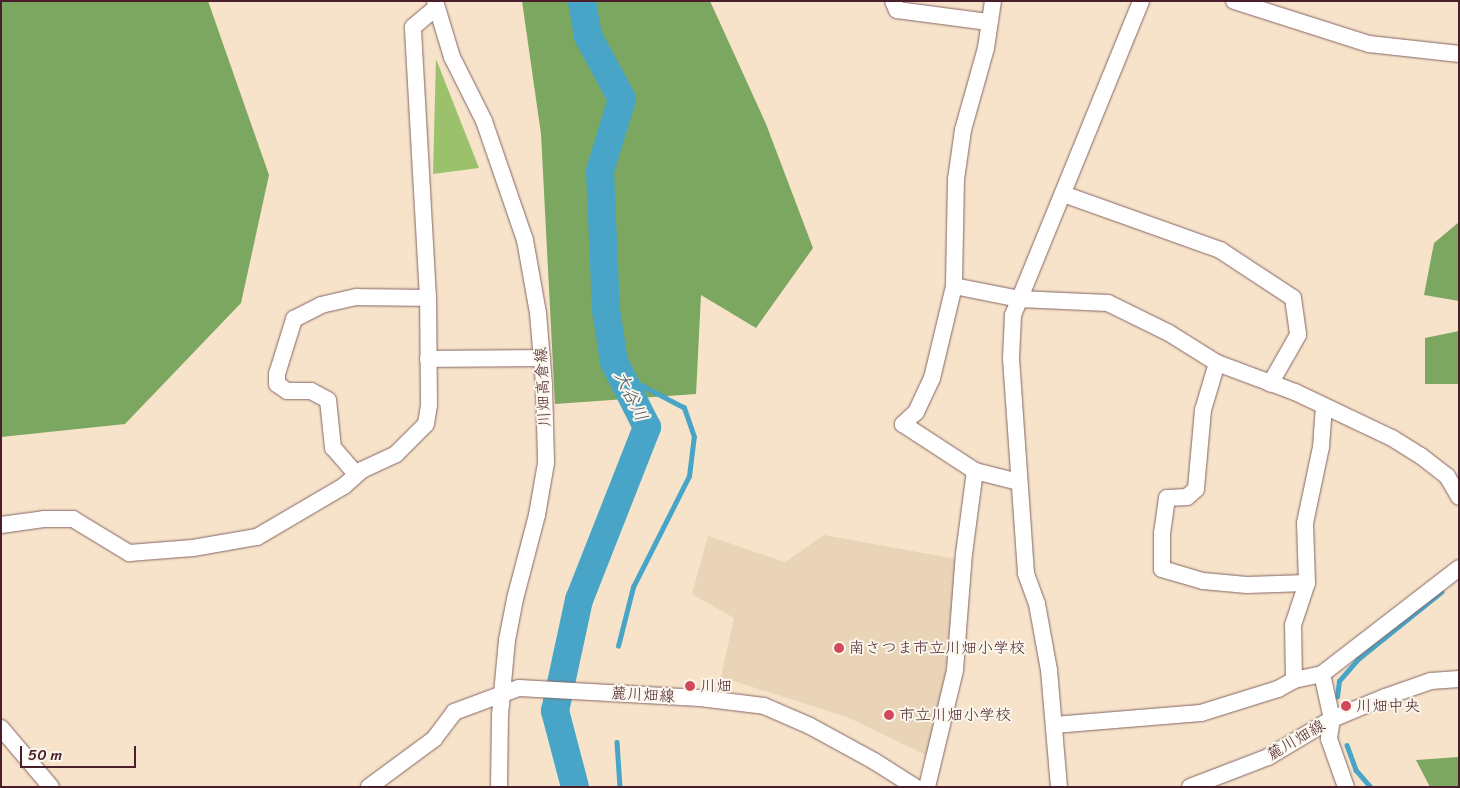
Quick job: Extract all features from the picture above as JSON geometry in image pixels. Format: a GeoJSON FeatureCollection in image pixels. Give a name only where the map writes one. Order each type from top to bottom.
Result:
{"type":"FeatureCollection","features":[{"type":"Feature","properties":{"kind":"street"},"geometry":{"type":"LineString","coordinates":[[893,1],[897,10],[988,22]]}},
{"type":"Feature","properties":{"kind":"street"},"geometry":{"type":"LineString","coordinates":[[993,1],[988,22],[986,48],[964,130],[958,169],[954,286],[932,378],[916,412],[903,424],[975,471],[1018,482]]}},
{"type":"Feature","properties":{"kind":"street"},"geometry":{"type":"LineString","coordinates":[[1059,787],[1049,670],[1037,604],[1026,573],[1018,482],[1011,358],[1013,315],[1141,1]]}},
{"type":"Feature","properties":{"kind":"street"},"geometry":{"type":"LineString","coordinates":[[1234,1],[1369,44],[1459,54]]}},
{"type":"Feature","properties":{"kind":"street"},"geometry":{"type":"LineString","coordinates":[[1,525],[44,519],[73,519],[130,553],[193,548],[257,537],[344,486],[362,470],[396,454],[426,424],[428,405],[428,298],[413,27],[435,4]]}},
{"type":"Feature","properties":{"kind":"street","name":"川畑高倉線"},"geometry":{"type":"LineString","coordinates":[[435,4],[452,57],[464,86],[484,121],[525,240],[538,313],[542,358],[546,463],[537,514],[513,607],[507,640],[502,693],[499,787]]}},
{"type":"Feature","properties":{"kind":"street"},"geometry":{"type":"LineString","coordinates":[[1063,194],[1220,250],[1293,298],[1298,335],[1270,384]]}},
{"type":"Feature","properties":{"kind":"street"},"geometry":{"type":"LineString","coordinates":[[954,286],[1019,299],[1108,304],[1169,333],[1217,363],[1324,406],[1392,438],[1421,456],[1447,476],[1459,497]]}},
{"type":"Feature","properties":{"kind":"street"},"geometry":{"type":"LineString","coordinates":[[356,474],[333,448],[328,400],[311,391],[287,391],[277,384],[277,374],[294,319],[321,306],[357,297],[428,298]]}},
{"type":"Feature","properties":{"kind":"street"},"geometry":{"type":"LineString","coordinates":[[428,360],[542,358]]}},
{"type":"Feature","properties":{"kind":"street"},"geometry":{"type":"LineString","coordinates":[[1217,363],[1203,410],[1196,489],[1187,497],[1167,498],[1162,533],[1162,569],[1203,581],[1246,585],[1307,583]]}},
{"type":"Feature","properties":{"kind":"street"},"geometry":{"type":"LineString","coordinates":[[1294,680],[1293,625],[1307,583],[1305,522],[1321,447],[1324,406]]}},
{"type":"Feature","properties":{"kind":"street"},"geometry":{"type":"LineString","coordinates":[[928,787],[955,670],[964,554],[975,471]]}},
{"type":"Feature","properties":{"kind":"street"},"geometry":{"type":"LineString","coordinates":[[1054,725],[1185,716],[1278,689],[1294,680],[1322,674],[1459,568]]}},
{"type":"Feature","properties":{"kind":"street"},"geometry":{"type":"LineString","coordinates":[[1322,674],[1332,719],[1329,739],[1346,787]]}},
{"type":"Feature","properties":{"kind":"street","name":"麓川畑線"},"geometry":{"type":"LineString","coordinates":[[1190,787],[1268,757],[1332,719],[1431,681],[1459,679]]}},
{"type":"Feature","properties":{"kind":"street","name":"麓川畑線"},"geometry":{"type":"LineString","coordinates":[[368,787],[434,738],[454,712],[519,688],[700,698],[764,706],[818,730],[874,761],[915,787]]}},
{"type":"Feature","properties":{"kind":"street"},"geometry":{"type":"LineString","coordinates":[[1,728],[51,787]]}},
{"type":"Feature","properties":{"kind":"shaded area","name":"南さつま市立川畑小学校"},"geometry":{"type":"Polygon","coordinates":[[[824,535],[956,559],[956,613],[930,757],[847,717],[721,677],[734,618],[692,594],[708,536],[785,562],[824,535]]]}},
{"type":"Feature","properties":{"kind":"green space"},"geometry":{"type":"Polygon","coordinates":[[[1,1],[208,1],[269,175],[241,303],[125,424],[1,437],[1,1]]]}},
{"type":"Feature","properties":{"kind":"green space"},"geometry":{"type":"Polygon","coordinates":[[[522,1],[710,1],[766,124],[813,248],[756,328],[701,295],[696,394],[555,404],[541,134],[522,1]]]}},
{"type":"Feature","properties":{"kind":"green space"},"geometry":{"type":"Polygon","coordinates":[[[436,59],[479,168],[433,174],[436,59]]]}},
{"type":"Feature","properties":{"kind":"green space"},"geometry":{"type":"Polygon","coordinates":[[[1459,222],[1459,301],[1424,295],[1434,243],[1459,222]]]}},
{"type":"Feature","properties":{"kind":"green space"},"geometry":{"type":"Polygon","coordinates":[[[1459,331],[1459,384],[1425,384],[1425,338],[1459,331]]]}},
{"type":"Feature","properties":{"kind":"green space"},"geometry":{"type":"Polygon","coordinates":[[[1459,757],[1459,787],[1430,787],[1416,760],[1459,757]]]}},
{"type":"Feature","properties":{"kind":"waterway","name":"大谷川"},"geometry":{"type":"LineString","coordinates":[[575,787],[555,711],[579,600],[647,427],[614,362],[606,310],[600,171],[622,99],[588,36],[582,1]]}},
{"type":"Feature","properties":{"kind":"waterway"},"geometry":{"type":"LineString","coordinates":[[618,646],[633,587],[689,476],[694,437],[684,408],[621,375]]}},
{"type":"Feature","properties":{"kind":"waterway"},"geometry":{"type":"LineString","coordinates":[[1337,697],[1339,681],[1358,659],[1441,592]]}},
{"type":"Feature","properties":{"kind":"waterway"},"geometry":{"type":"LineString","coordinates":[[617,742],[620,787]]}},
{"type":"Feature","properties":{"kind":"waterway"},"geometry":{"type":"LineString","coordinates":[[1347,745],[1356,770],[1371,787]]}},
{"type":"Feature","properties":{"kind":"place","name":"南さつま市立川畑小学校"},"geometry":{"type":"Point","coordinates":[839,648]}},
{"type":"Feature","properties":{"kind":"place","name":"川畑"},"geometry":{"type":"Point","coordinates":[690,686]}},
{"type":"Feature","properties":{"kind":"place","name":"川畑中央"},"geometry":{"type":"Point","coordinates":[1346,706]}},
{"type":"Feature","properties":{"kind":"place","name":"市立川畑小学校"},"geometry":{"type":"Point","coordinates":[889,715]}}]}
